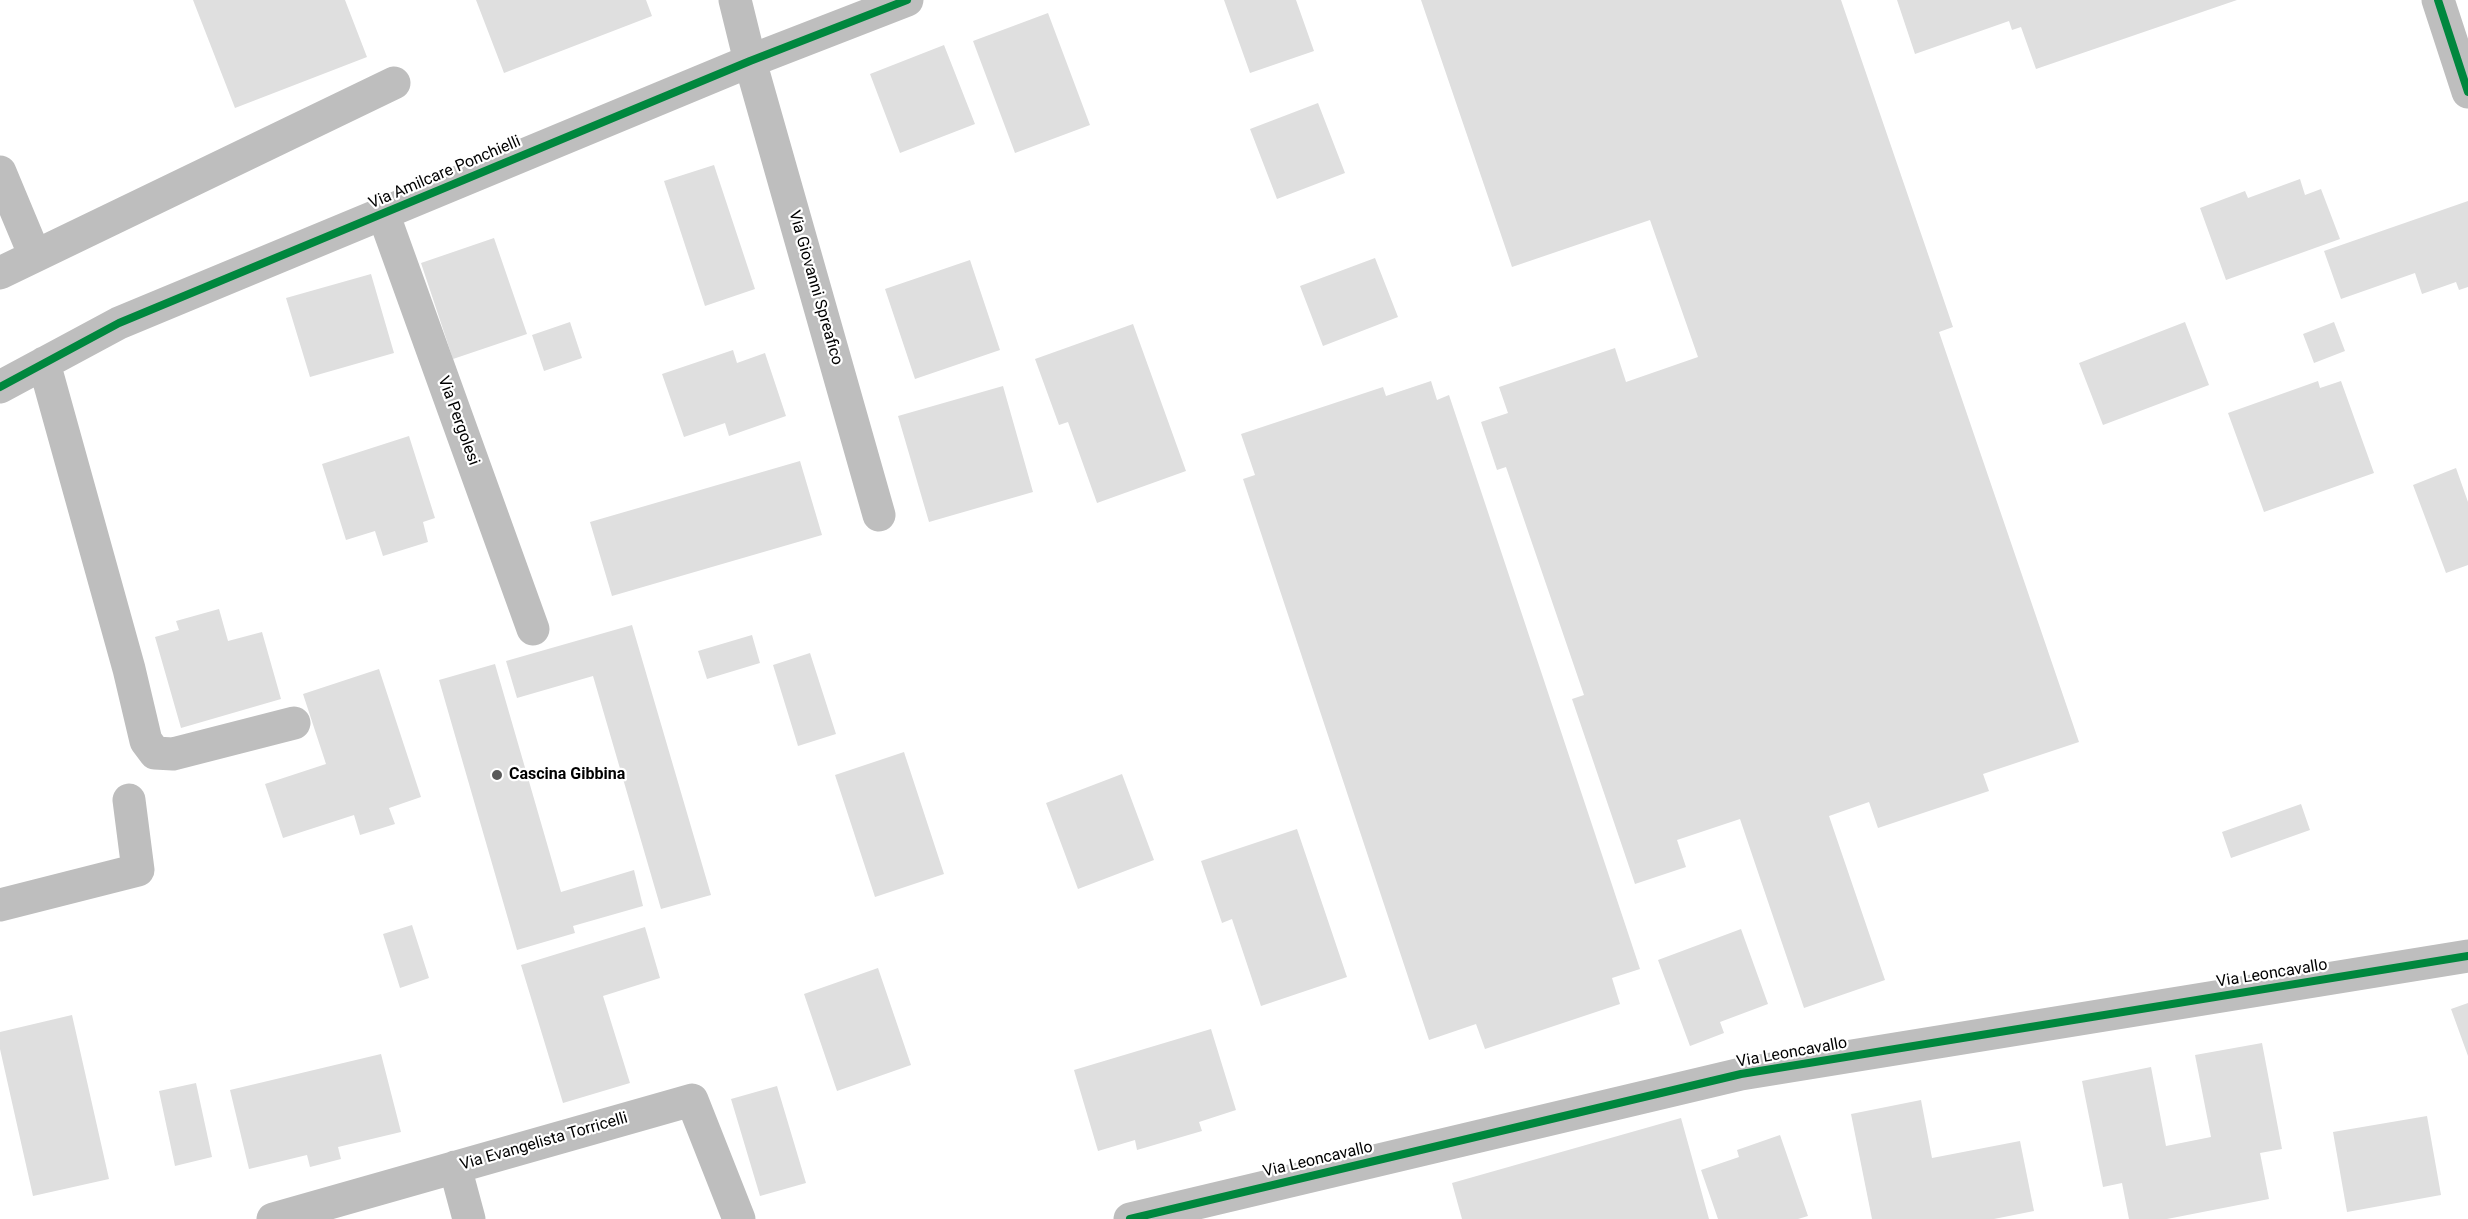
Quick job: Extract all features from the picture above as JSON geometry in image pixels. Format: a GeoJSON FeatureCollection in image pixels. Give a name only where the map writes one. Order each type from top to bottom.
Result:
{"type":"FeatureCollection","features":[{"type":"Feature","properties":{"kind":"street","name":"Via Giovanni Spreafico"},"geometry":{"type":"LineString","coordinates":[[735,0],[750,61],[879,515]]}},
{"type":"Feature","properties":{"kind":"street","name":"Via Amilcare Ponchielli"},"geometry":{"type":"LineString","coordinates":[[0,387],[119,323],[750,61],[907,0]]}},
{"type":"Feature","properties":{"kind":"street"},"geometry":{"type":"LineString","coordinates":[[2438,0],[2468,92]]}},
{"type":"Feature","properties":{"kind":"street"},"geometry":{"type":"LineString","coordinates":[[0,273],[394,83]]}},
{"type":"Feature","properties":{"kind":"street"},"geometry":{"type":"LineString","coordinates":[[0,172],[35,256]]}},
{"type":"Feature","properties":{"kind":"street","name":"Via Pergolesi"},"geometry":{"type":"LineString","coordinates":[[383,213],[533,629]]}},
{"type":"Feature","properties":{"kind":"street"},"geometry":{"type":"LineString","coordinates":[[44,363],[129,669],[146,741],[155,753],[173,754],[294,723]]}},
{"type":"Feature","properties":{"kind":"street"},"geometry":{"type":"LineString","coordinates":[[0,904],[138,870],[129,800]]}},
{"type":"Feature","properties":{"kind":"street","name":"Via Leoncavallo"},"geometry":{"type":"LineString","coordinates":[[1130,1219],[1741,1074],[2468,956]]}},
{"type":"Feature","properties":{"kind":"street","name":"Via Evangelista Torricelli"},"geometry":{"type":"LineString","coordinates":[[273,1219],[692,1100],[739,1219]]}},
{"type":"Feature","properties":{"kind":"street"},"geometry":{"type":"LineString","coordinates":[[455,1167],[469,1219]]}},
{"type":"Feature","properties":{"kind":"building"},"geometry":{"type":"Polygon","coordinates":[[[193,0],[345,0],[367,57],[235,108],[193,0]]]}},
{"type":"Feature","properties":{"kind":"building"},"geometry":{"type":"Polygon","coordinates":[[[476,0],[646,0],[652,16],[504,73],[476,0]]]}},
{"type":"Feature","properties":{"kind":"building"},"geometry":{"type":"Polygon","coordinates":[[[1224,0],[1296,0],[1314,51],[1250,73],[1224,0]]]}},
{"type":"Feature","properties":{"kind":"building"},"geometry":{"type":"Polygon","coordinates":[[[1421,0],[1841,0],[1953,327],[1939,332],[2079,742],[1983,774],[1989,791],[1878,828],[1869,802],[1829,816],[1885,980],[1804,1008],[1740,819],[1677,840],[1686,867],[1635,884],[1572,699],[1584,695],[1506,467],[1497,470],[1481,422],[1508,413],[1499,387],[1615,348],[1626,382],[1698,357],[1650,220],[1512,267],[1421,0]]]}},
{"type":"Feature","properties":{"kind":"building"},"geometry":{"type":"Polygon","coordinates":[[[1897,0],[2237,0],[2036,69],[2021,27],[2012,30],[2009,21],[1915,54],[1897,0]]]}},
{"type":"Feature","properties":{"kind":"building"},"geometry":{"type":"Polygon","coordinates":[[[1048,13],[1090,125],[1015,153],[973,41],[1048,13]]]}},
{"type":"Feature","properties":{"kind":"building"},"geometry":{"type":"Polygon","coordinates":[[[944,45],[975,124],[900,153],[870,74],[944,45]]]}},
{"type":"Feature","properties":{"kind":"building"},"geometry":{"type":"Polygon","coordinates":[[[1318,103],[1345,173],[1277,199],[1250,129],[1318,103]]]}},
{"type":"Feature","properties":{"kind":"building"},"geometry":{"type":"Polygon","coordinates":[[[714,165],[755,289],[705,306],[664,181],[714,165]]]}},
{"type":"Feature","properties":{"kind":"building"},"geometry":{"type":"Polygon","coordinates":[[[2300,179],[2305,195],[2321,189],[2340,239],[2226,280],[2200,208],[2245,191],[2248,198],[2300,179]]]}},
{"type":"Feature","properties":{"kind":"building"},"geometry":{"type":"Polygon","coordinates":[[[2468,201],[2468,287],[2459,290],[2456,282],[2422,294],[2415,273],[2341,299],[2324,251],[2468,201]]]}},
{"type":"Feature","properties":{"kind":"building"},"geometry":{"type":"Polygon","coordinates":[[[494,238],[527,334],[453,359],[421,263],[494,238]]]}},
{"type":"Feature","properties":{"kind":"building"},"geometry":{"type":"Polygon","coordinates":[[[1375,258],[1398,317],[1323,346],[1300,286],[1375,258]]]}},
{"type":"Feature","properties":{"kind":"building"},"geometry":{"type":"Polygon","coordinates":[[[970,260],[1000,350],[915,379],[885,289],[970,260]]]}},
{"type":"Feature","properties":{"kind":"building"},"geometry":{"type":"Polygon","coordinates":[[[371,274],[394,353],[310,377],[286,298],[371,274]]]}},
{"type":"Feature","properties":{"kind":"building"},"geometry":{"type":"Polygon","coordinates":[[[570,322],[582,358],[544,371],[532,335],[570,322]]]}},
{"type":"Feature","properties":{"kind":"building"},"geometry":{"type":"Polygon","coordinates":[[[2185,322],[2209,385],[2103,425],[2079,363],[2185,322]]]}},
{"type":"Feature","properties":{"kind":"building"},"geometry":{"type":"Polygon","coordinates":[[[2334,322],[2345,351],[2314,363],[2303,334],[2334,322]]]}},
{"type":"Feature","properties":{"kind":"building"},"geometry":{"type":"Polygon","coordinates":[[[1133,324],[1186,471],[1097,503],[1068,422],[1059,425],[1035,359],[1133,324]]]}},
{"type":"Feature","properties":{"kind":"building"},"geometry":{"type":"Polygon","coordinates":[[[733,350],[737,363],[765,353],[786,416],[729,436],[725,423],[684,437],[662,374],[733,350]]]}},
{"type":"Feature","properties":{"kind":"building"},"geometry":{"type":"Polygon","coordinates":[[[1431,381],[1437,400],[1449,395],[1640,969],[1612,978],[1620,1004],[1485,1049],[1476,1024],[1429,1040],[1243,479],[1255,475],[1241,434],[1383,387],[1386,396],[1431,381]]]}},
{"type":"Feature","properties":{"kind":"building"},"geometry":{"type":"Polygon","coordinates":[[[2318,381],[2320,388],[2341,381],[2374,473],[2264,512],[2228,413],[2318,381]]]}},
{"type":"Feature","properties":{"kind":"building"},"geometry":{"type":"Polygon","coordinates":[[[1003,386],[1033,492],[929,522],[898,416],[1003,386]]]}},
{"type":"Feature","properties":{"kind":"building"},"geometry":{"type":"Polygon","coordinates":[[[409,436],[435,518],[423,522],[428,542],[383,556],[375,531],[346,540],[322,464],[409,436]]]}},
{"type":"Feature","properties":{"kind":"building"},"geometry":{"type":"Polygon","coordinates":[[[800,461],[822,535],[612,596],[590,522],[800,461]]]}},
{"type":"Feature","properties":{"kind":"building"},"geometry":{"type":"Polygon","coordinates":[[[2456,468],[2468,502],[2468,565],[2446,573],[2413,485],[2456,468]]]}},
{"type":"Feature","properties":{"kind":"building"},"geometry":{"type":"Polygon","coordinates":[[[219,609],[228,641],[262,632],[281,699],[181,728],[155,637],[179,630],[176,621],[219,609]]]}},
{"type":"Feature","properties":{"kind":"building","name":"Cascina Gibbina"},"geometry":{"type":"Polygon","coordinates":[[[632,625],[711,895],[661,909],[593,676],[517,698],[506,661],[632,625]]]}},
{"type":"Feature","properties":{"kind":"building"},"geometry":{"type":"Polygon","coordinates":[[[752,635],[760,663],[707,679],[698,651],[752,635]]]}},
{"type":"Feature","properties":{"kind":"building"},"geometry":{"type":"Polygon","coordinates":[[[810,653],[836,734],[798,746],[773,665],[810,653]]]}},
{"type":"Feature","properties":{"kind":"building","name":"Cascina Gibbina"},"geometry":{"type":"Polygon","coordinates":[[[495,664],[561,892],[634,870],[643,906],[573,926],[575,933],[517,950],[439,680],[495,664]]]}},
{"type":"Feature","properties":{"kind":"building"},"geometry":{"type":"Polygon","coordinates":[[[379,669],[421,797],[389,808],[395,824],[360,835],[354,815],[283,838],[265,784],[326,764],[303,694],[379,669]]]}},
{"type":"Feature","properties":{"kind":"building"},"geometry":{"type":"Polygon","coordinates":[[[904,752],[944,874],[875,897],[835,775],[904,752]]]}},
{"type":"Feature","properties":{"kind":"building"},"geometry":{"type":"Polygon","coordinates":[[[1122,774],[1154,860],[1078,889],[1046,803],[1122,774]]]}},
{"type":"Feature","properties":{"kind":"building"},"geometry":{"type":"Polygon","coordinates":[[[2301,804],[2310,830],[2231,858],[2222,832],[2301,804]]]}},
{"type":"Feature","properties":{"kind":"building"},"geometry":{"type":"Polygon","coordinates":[[[1297,829],[1347,977],[1261,1006],[1232,919],[1222,923],[1201,861],[1297,829]]]}},
{"type":"Feature","properties":{"kind":"building"},"geometry":{"type":"Polygon","coordinates":[[[412,925],[429,978],[400,988],[383,934],[412,925]]]}},
{"type":"Feature","properties":{"kind":"building"},"geometry":{"type":"Polygon","coordinates":[[[645,927],[660,978],[603,996],[630,1083],[563,1103],[521,965],[645,927]]]}},
{"type":"Feature","properties":{"kind":"building"},"geometry":{"type":"Polygon","coordinates":[[[1741,929],[1768,1004],[1720,1022],[1724,1033],[1690,1046],[1658,960],[1741,929]]]}},
{"type":"Feature","properties":{"kind":"building"},"geometry":{"type":"Polygon","coordinates":[[[878,968],[911,1065],[837,1091],[804,994],[878,968]]]}},
{"type":"Feature","properties":{"kind":"building"},"geometry":{"type":"Polygon","coordinates":[[[2468,1003],[2468,1056],[2451,1009],[2468,1003]]]}},
{"type":"Feature","properties":{"kind":"building"},"geometry":{"type":"Polygon","coordinates":[[[72,1015],[109,1179],[33,1196],[0,1049],[0,1032],[72,1015]]]}},
{"type":"Feature","properties":{"kind":"building"},"geometry":{"type":"Polygon","coordinates":[[[1211,1029],[1236,1110],[1199,1122],[1202,1131],[1137,1150],[1135,1140],[1098,1151],[1074,1070],[1211,1029]]]}},
{"type":"Feature","properties":{"kind":"building"},"geometry":{"type":"Polygon","coordinates":[[[2262,1043],[2282,1149],[2260,1153],[2269,1199],[2167,1219],[2129,1219],[2122,1183],[2103,1187],[2082,1081],[2151,1067],[2166,1146],[2211,1137],[2195,1055],[2262,1043]]]}},
{"type":"Feature","properties":{"kind":"building"},"geometry":{"type":"Polygon","coordinates":[[[381,1054],[401,1132],[338,1147],[341,1159],[310,1167],[307,1155],[249,1169],[230,1090],[381,1054]]]}},
{"type":"Feature","properties":{"kind":"building"},"geometry":{"type":"Polygon","coordinates":[[[196,1083],[212,1157],[175,1166],[159,1091],[196,1083]]]}},
{"type":"Feature","properties":{"kind":"building"},"geometry":{"type":"Polygon","coordinates":[[[777,1086],[806,1183],[760,1196],[731,1099],[777,1086]]]}},
{"type":"Feature","properties":{"kind":"building"},"geometry":{"type":"Polygon","coordinates":[[[1921,1100],[1932,1158],[2020,1141],[2034,1211],[1994,1219],[1872,1219],[1851,1114],[1921,1100]]]}},
{"type":"Feature","properties":{"kind":"building"},"geometry":{"type":"Polygon","coordinates":[[[2427,1116],[2441,1195],[2347,1212],[2333,1132],[2427,1116]]]}},
{"type":"Feature","properties":{"kind":"building"},"geometry":{"type":"Polygon","coordinates":[[[1681,1118],[1709,1219],[1462,1219],[1452,1183],[1681,1118]]]}},
{"type":"Feature","properties":{"kind":"building"},"geometry":{"type":"Polygon","coordinates":[[[1780,1135],[1808,1216],[1798,1219],[1718,1219],[1701,1170],[1739,1157],[1737,1150],[1780,1135]]]}},
{"type":"Feature","properties":{"kind":"cycle path"},"geometry":{"type":"LineString","coordinates":[[0,387],[119,323],[750,61],[907,0]]}},
{"type":"Feature","properties":{"kind":"cycle path"},"geometry":{"type":"LineString","coordinates":[[2438,0],[2468,92]]}},
{"type":"Feature","properties":{"kind":"cycle path"},"geometry":{"type":"LineString","coordinates":[[1130,1219],[1741,1074],[2468,956]]}},
{"type":"Feature","properties":{"kind":"place","name":"Cascina Gibbina"},"geometry":{"type":"Point","coordinates":[497,775]}}]}
